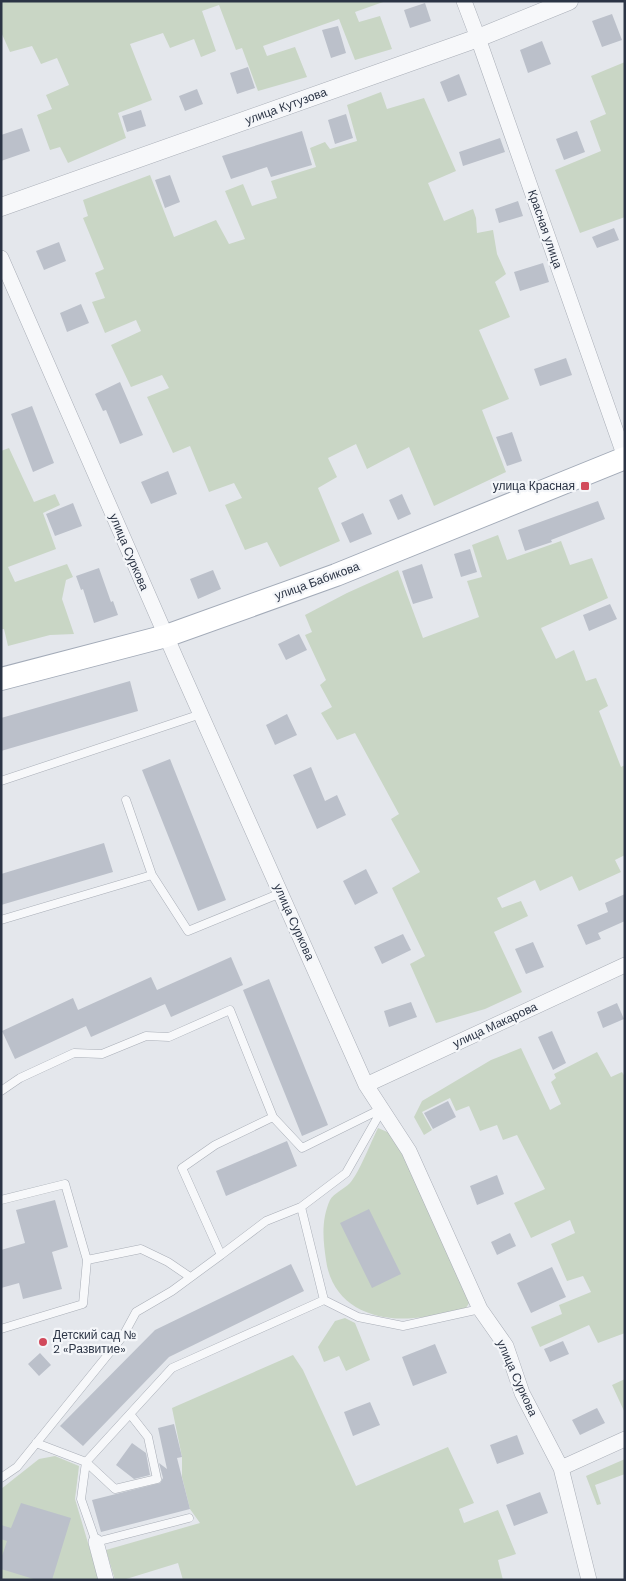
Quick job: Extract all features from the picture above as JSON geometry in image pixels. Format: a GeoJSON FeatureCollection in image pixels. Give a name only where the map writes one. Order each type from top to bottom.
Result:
{"type":"FeatureCollection","features":[{"type":"Feature","properties":{"kind":"main road","name":"улица Бабикова"},"geometry":{"type":"LineString","coordinates":[[1,679],[166,636],[336,575],[625,457]]}},
{"type":"Feature","properties":{"kind":"street","name":"Красная улица"},"geometry":{"type":"LineString","coordinates":[[464,1],[625,457]]}},
{"type":"Feature","properties":{"kind":"street","name":"улица Кутузова"},"geometry":{"type":"LineString","coordinates":[[1,207],[478,38],[568,1]]}},
{"type":"Feature","properties":{"kind":"street","name":"улица Суркова"},"geometry":{"type":"LineString","coordinates":[[1,258],[166,636],[366,1085],[410,1150],[480,1309],[506,1346],[522,1393],[561,1468],[589,1580]]}},
{"type":"Feature","properties":{"kind":"street","name":"улица Макарова"},"geometry":{"type":"LineString","coordinates":[[366,1085],[625,965]]}},
{"type":"Feature","properties":{"kind":"street"},"geometry":{"type":"LineString","coordinates":[[561,1468],[625,1439]]}},
{"type":"Feature","properties":{"kind":"street"},"geometry":{"type":"LineString","coordinates":[[96,1542],[106,1580]]}},
{"type":"Feature","properties":{"kind":"lane"},"geometry":{"type":"LineString","coordinates":[[1,782],[201,714]]}},
{"type":"Feature","properties":{"kind":"lane"},"geometry":{"type":"LineString","coordinates":[[126,800],[152,875],[188,930],[281,893]]}},
{"type":"Feature","properties":{"kind":"lane"},"geometry":{"type":"LineString","coordinates":[[1,920],[152,875]]}},
{"type":"Feature","properties":{"kind":"lane"},"geometry":{"type":"LineString","coordinates":[[1,1091],[20,1078],[74,1053],[102,1054],[146,1036],[169,1037],[230,1010],[273,1117],[302,1148],[382,1108]]}},
{"type":"Feature","properties":{"kind":"lane"},"geometry":{"type":"LineString","coordinates":[[1,1478],[17,1467],[123,1336],[136,1312],[172,1291],[266,1221],[301,1207],[346,1173],[382,1108]]}},
{"type":"Feature","properties":{"kind":"lane"},"geometry":{"type":"LineString","coordinates":[[220,1255],[182,1168],[214,1144],[273,1117]]}},
{"type":"Feature","properties":{"kind":"lane"},"geometry":{"type":"LineString","coordinates":[[1,1200],[65,1184],[87,1260],[83,1304],[1,1328]]}},
{"type":"Feature","properties":{"kind":"lane"},"geometry":{"type":"LineString","coordinates":[[301,1207],[324,1300],[358,1317],[403,1326],[480,1309]]}},
{"type":"Feature","properties":{"kind":"lane"},"geometry":{"type":"LineString","coordinates":[[87,1260],[141,1249],[168,1262],[190,1277]]}},
{"type":"Feature","properties":{"kind":"lane"},"geometry":{"type":"LineString","coordinates":[[189,1518],[96,1542],[81,1499],[86,1462],[172,1368],[324,1300]]}},
{"type":"Feature","properties":{"kind":"lane"},"geometry":{"type":"LineString","coordinates":[[36,1443],[86,1462],[115,1489],[157,1479],[148,1437],[130,1414]]}},
{"type":"Feature","properties":{"kind":"green space"},"geometry":{"type":"Polygon","coordinates":[[[1,1],[386,1],[355,12],[359,22],[380,16],[392,49],[355,60],[339,19],[263,46],[267,56],[295,47],[307,77],[258,91],[242,48],[236,50],[219,5],[202,11],[216,51],[201,57],[194,39],[170,48],[163,33],[130,44],[152,100],[118,113],[126,138],[68,163],[60,147],[50,150],[37,115],[52,109],[46,95],[69,85],[57,58],[41,64],[32,46],[10,52],[1,32],[1,1]]]}},
{"type":"Feature","properties":{"kind":"green space"},"geometry":{"type":"Polygon","coordinates":[[[625,62],[625,217],[580,233],[555,170],[601,151],[590,121],[606,114],[591,76],[625,62]]]}},
{"type":"Feature","properties":{"kind":"green space"},"geometry":{"type":"Polygon","coordinates":[[[381,92],[387,109],[424,98],[456,171],[428,183],[444,221],[473,209],[477,233],[493,230],[497,254],[506,274],[495,282],[510,317],[479,330],[509,399],[482,410],[506,472],[434,506],[409,447],[367,469],[356,444],[328,458],[337,477],[318,488],[340,541],[280,567],[267,542],[245,550],[225,505],[242,498],[234,483],[209,492],[190,446],[173,453],[147,397],[169,388],[162,375],[131,387],[111,345],[141,331],[136,320],[105,333],[92,302],[105,298],[95,273],[104,269],[83,218],[88,216],[83,200],[150,175],[174,237],[216,220],[229,244],[245,239],[225,191],[243,184],[252,206],[277,198],[271,181],[316,167],[310,148],[325,142],[330,149],[357,141],[347,105],[381,92]]]}},
{"type":"Feature","properties":{"kind":"green space"},"geometry":{"type":"Polygon","coordinates":[[[9,448],[34,502],[55,494],[60,505],[43,513],[56,549],[8,567],[15,582],[67,564],[73,577],[66,580],[62,599],[74,634],[50,635],[8,646],[4,629],[1,629],[1,451],[9,448]]]}},
{"type":"Feature","properties":{"kind":"green space"},"geometry":{"type":"Polygon","coordinates":[[[498,535],[507,560],[561,541],[570,565],[592,558],[608,598],[541,628],[556,659],[574,650],[586,681],[596,678],[608,706],[599,711],[621,767],[625,765],[625,855],[615,860],[621,872],[579,891],[572,876],[540,891],[535,880],[497,898],[502,908],[521,901],[528,916],[494,932],[522,992],[485,1009],[436,1023],[410,964],[425,956],[392,888],[420,872],[391,819],[399,814],[355,733],[337,740],[321,713],[332,707],[320,685],[326,680],[305,635],[312,632],[305,615],[347,593],[398,570],[423,638],[479,617],[467,581],[482,577],[472,545],[498,535]]]}},
{"type":"Feature","properties":{"kind":"green space"},"geometry":{"type":"Polygon","coordinates":[[[521,1048],[550,1110],[561,1104],[551,1082],[556,1078],[554,1074],[597,1052],[611,1077],[622,1072],[625,1077],[625,1333],[598,1343],[589,1325],[540,1347],[531,1327],[562,1314],[559,1305],[591,1292],[583,1276],[567,1281],[551,1244],[575,1233],[570,1220],[531,1238],[514,1203],[545,1189],[517,1135],[503,1140],[497,1125],[480,1131],[469,1106],[456,1111],[450,1098],[422,1112],[432,1130],[424,1135],[414,1117],[422,1101],[491,1060],[521,1048]]]}},
{"type":"Feature","properties":{"kind":"green space"},"geometry":{"type":"Polygon","coordinates":[[[378,1128],[392,1134],[402,1150],[471,1300],[466,1308],[420,1317],[398,1319],[383,1317],[357,1307],[345,1299],[336,1289],[326,1260],[324,1238],[325,1215],[330,1200],[350,1183],[361,1165],[378,1128]]]}},
{"type":"Feature","properties":{"kind":"green space"},"geometry":{"type":"Polygon","coordinates":[[[345,1318],[355,1323],[370,1360],[346,1371],[339,1356],[324,1362],[318,1347],[335,1321],[345,1318]]]}},
{"type":"Feature","properties":{"kind":"green space"},"geometry":{"type":"Polygon","coordinates":[[[293,1355],[303,1370],[356,1486],[448,1447],[474,1503],[459,1509],[464,1523],[498,1510],[516,1554],[498,1560],[503,1580],[183,1580],[178,1563],[123,1580],[115,1580],[106,1550],[200,1523],[190,1509],[182,1477],[182,1457],[172,1408],[293,1355]]]}},
{"type":"Feature","properties":{"kind":"green space"},"geometry":{"type":"Polygon","coordinates":[[[625,1379],[625,1413],[612,1385],[625,1379]]]}},
{"type":"Feature","properties":{"kind":"green space"},"geometry":{"type":"Polygon","coordinates":[[[55,1456],[79,1466],[75,1499],[99,1580],[1,1580],[1,1489],[39,1459],[55,1456]]]}},
{"type":"Feature","properties":{"kind":"green space"},"geometry":{"type":"Polygon","coordinates":[[[625,1459],[625,1474],[595,1485],[601,1504],[597,1505],[586,1476],[625,1459]]]}},
{"type":"Feature","properties":{"kind":"building"},"geometry":{"type":"Polygon","coordinates":[[[425,3],[431,21],[410,28],[404,10],[425,3]]]}},
{"type":"Feature","properties":{"kind":"building"},"geometry":{"type":"Polygon","coordinates":[[[612,14],[622,40],[602,47],[592,21],[612,14]]]}},
{"type":"Feature","properties":{"kind":"building"},"geometry":{"type":"Polygon","coordinates":[[[338,26],[346,53],[331,58],[322,30],[338,26]]]}},
{"type":"Feature","properties":{"kind":"building"},"geometry":{"type":"Polygon","coordinates":[[[542,41],[551,64],[528,73],[520,50],[542,41]]]}},
{"type":"Feature","properties":{"kind":"building"},"geometry":{"type":"Polygon","coordinates":[[[248,67],[255,88],[237,94],[230,73],[248,67]]]}},
{"type":"Feature","properties":{"kind":"building"},"geometry":{"type":"Polygon","coordinates":[[[459,74],[467,95],[448,102],[440,82],[459,74]]]}},
{"type":"Feature","properties":{"kind":"building"},"geometry":{"type":"Polygon","coordinates":[[[197,89],[203,104],[185,111],[179,96],[197,89]]]}},
{"type":"Feature","properties":{"kind":"building"},"geometry":{"type":"Polygon","coordinates":[[[141,110],[146,126],[127,132],[122,116],[141,110]]]}},
{"type":"Feature","properties":{"kind":"building"},"geometry":{"type":"Polygon","coordinates":[[[346,114],[353,138],[335,144],[328,120],[346,114]]]}},
{"type":"Feature","properties":{"kind":"building"},"geometry":{"type":"Polygon","coordinates":[[[22,128],[30,151],[1,161],[1,135],[22,128]]]}},
{"type":"Feature","properties":{"kind":"building"},"geometry":{"type":"Polygon","coordinates":[[[302,131],[312,165],[271,177],[267,167],[231,179],[222,156],[302,131]]]}},
{"type":"Feature","properties":{"kind":"building"},"geometry":{"type":"Polygon","coordinates":[[[577,131],[585,152],[564,160],[556,139],[577,131]]]}},
{"type":"Feature","properties":{"kind":"building"},"geometry":{"type":"Polygon","coordinates":[[[500,138],[505,152],[463,166],[459,152],[500,138]]]}},
{"type":"Feature","properties":{"kind":"building"},"geometry":{"type":"Polygon","coordinates":[[[170,175],[180,202],[165,208],[155,180],[170,175]]]}},
{"type":"Feature","properties":{"kind":"building"},"geometry":{"type":"Polygon","coordinates":[[[518,201],[523,216],[499,223],[495,209],[518,201]]]}},
{"type":"Feature","properties":{"kind":"building"},"geometry":{"type":"Polygon","coordinates":[[[614,228],[619,240],[597,248],[592,237],[614,228]]]}},
{"type":"Feature","properties":{"kind":"building"},"geometry":{"type":"Polygon","coordinates":[[[59,242],[66,261],[44,270],[36,251],[59,242]]]}},
{"type":"Feature","properties":{"kind":"building"},"geometry":{"type":"Polygon","coordinates":[[[543,263],[549,282],[520,291],[514,272],[543,263]]]}},
{"type":"Feature","properties":{"kind":"building"},"geometry":{"type":"Polygon","coordinates":[[[81,304],[89,323],[67,332],[60,313],[81,304]]]}},
{"type":"Feature","properties":{"kind":"building"},"geometry":{"type":"Polygon","coordinates":[[[566,358],[572,375],[540,386],[534,369],[566,358]]]}},
{"type":"Feature","properties":{"kind":"building"},"geometry":{"type":"Polygon","coordinates":[[[120,382],[143,435],[120,444],[106,410],[103,411],[95,394],[120,382]]]}},
{"type":"Feature","properties":{"kind":"building"},"geometry":{"type":"Polygon","coordinates":[[[32,406],[54,463],[33,472],[11,414],[32,406]]]}},
{"type":"Feature","properties":{"kind":"building"},"geometry":{"type":"Polygon","coordinates":[[[512,432],[522,461],[507,466],[496,437],[512,432]]]}},
{"type":"Feature","properties":{"kind":"building"},"geometry":{"type":"Polygon","coordinates":[[[168,471],[177,494],[151,504],[141,482],[168,471]]]}},
{"type":"Feature","properties":{"kind":"building"},"geometry":{"type":"Polygon","coordinates":[[[402,494],[411,514],[398,520],[389,500],[402,494]]]}},
{"type":"Feature","properties":{"kind":"building"},"geometry":{"type":"Polygon","coordinates":[[[598,501],[605,519],[551,540],[552,542],[525,551],[518,530],[598,501]]]}},
{"type":"Feature","properties":{"kind":"building"},"geometry":{"type":"Polygon","coordinates":[[[73,503],[82,526],[55,536],[46,514],[73,503]]]}},
{"type":"Feature","properties":{"kind":"building"},"geometry":{"type":"Polygon","coordinates":[[[363,513],[372,534],[350,543],[341,523],[363,513]]]}},
{"type":"Feature","properties":{"kind":"building"},"geometry":{"type":"Polygon","coordinates":[[[470,549],[477,572],[461,577],[454,554],[470,549]]]}},
{"type":"Feature","properties":{"kind":"building"},"geometry":{"type":"Polygon","coordinates":[[[422,564],[433,598],[413,604],[402,571],[422,564]]]}},
{"type":"Feature","properties":{"kind":"building"},"geometry":{"type":"Polygon","coordinates":[[[99,568],[111,602],[113,601],[118,615],[94,623],[83,589],[81,590],[76,576],[99,568]]]}},
{"type":"Feature","properties":{"kind":"building"},"geometry":{"type":"Polygon","coordinates":[[[213,570],[221,589],[198,599],[190,579],[213,570]]]}},
{"type":"Feature","properties":{"kind":"building"},"geometry":{"type":"Polygon","coordinates":[[[610,604],[617,619],[589,631],[583,615],[610,604]]]}},
{"type":"Feature","properties":{"kind":"building"},"geometry":{"type":"Polygon","coordinates":[[[299,634],[307,650],[286,660],[278,644],[299,634]]]}},
{"type":"Feature","properties":{"kind":"building"},"geometry":{"type":"Polygon","coordinates":[[[130,681],[138,711],[1,751],[1,718],[130,681]]]}},
{"type":"Feature","properties":{"kind":"building"},"geometry":{"type":"Polygon","coordinates":[[[287,714],[297,735],[275,745],[266,725],[287,714]]]}},
{"type":"Feature","properties":{"kind":"building"},"geometry":{"type":"Polygon","coordinates":[[[170,759],[226,900],[198,911],[142,770],[170,759]]]}},
{"type":"Feature","properties":{"kind":"building"},"geometry":{"type":"Polygon","coordinates":[[[311,767],[325,801],[337,795],[346,815],[317,829],[293,775],[311,767]]]}},
{"type":"Feature","properties":{"kind":"building"},"geometry":{"type":"Polygon","coordinates":[[[104,843],[113,872],[1,905],[1,874],[104,843]]]}},
{"type":"Feature","properties":{"kind":"building"},"geometry":{"type":"Polygon","coordinates":[[[366,869],[378,893],[355,905],[343,881],[366,869]]]}},
{"type":"Feature","properties":{"kind":"building"},"geometry":{"type":"Polygon","coordinates":[[[625,894],[625,921],[598,933],[601,939],[586,945],[577,925],[608,912],[605,903],[625,894]]]}},
{"type":"Feature","properties":{"kind":"building"},"geometry":{"type":"Polygon","coordinates":[[[403,934],[411,950],[382,964],[374,947],[403,934]]]}},
{"type":"Feature","properties":{"kind":"building"},"geometry":{"type":"Polygon","coordinates":[[[533,942],[544,967],[526,974],[515,949],[533,942]]]}},
{"type":"Feature","properties":{"kind":"building"},"geometry":{"type":"Polygon","coordinates":[[[231,957],[243,985],[171,1017],[165,1004],[91,1037],[86,1026],[15,1059],[2,1031],[73,998],[78,1010],[151,977],[157,990],[231,957]]]}},
{"type":"Feature","properties":{"kind":"building"},"geometry":{"type":"Polygon","coordinates":[[[269,979],[328,1125],[302,1136],[243,990],[269,979]]]}},
{"type":"Feature","properties":{"kind":"building"},"geometry":{"type":"Polygon","coordinates":[[[411,1002],[417,1017],[389,1027],[384,1011],[411,1002]]]}},
{"type":"Feature","properties":{"kind":"building"},"geometry":{"type":"Polygon","coordinates":[[[617,1003],[624,1019],[603,1028],[597,1012],[617,1003]]]}},
{"type":"Feature","properties":{"kind":"building"},"geometry":{"type":"Polygon","coordinates":[[[552,1031],[566,1063],[553,1070],[538,1037],[552,1031]]]}},
{"type":"Feature","properties":{"kind":"building"},"geometry":{"type":"Polygon","coordinates":[[[448,1101],[456,1117],[433,1129],[424,1113],[448,1101]]]}},
{"type":"Feature","properties":{"kind":"building"},"geometry":{"type":"Polygon","coordinates":[[[287,1141],[297,1166],[226,1196],[216,1171],[287,1141]]]}},
{"type":"Feature","properties":{"kind":"building"},"geometry":{"type":"Polygon","coordinates":[[[497,1175],[504,1194],[477,1205],[470,1186],[497,1175]]]}},
{"type":"Feature","properties":{"kind":"building"},"geometry":{"type":"Polygon","coordinates":[[[55,1200],[68,1247],[52,1252],[62,1289],[23,1299],[19,1283],[1,1288],[1,1250],[25,1243],[16,1210],[55,1200]]]}},
{"type":"Feature","properties":{"kind":"building"},"geometry":{"type":"Polygon","coordinates":[[[369,1209],[401,1274],[372,1288],[340,1223],[369,1209]]]}},
{"type":"Feature","properties":{"kind":"building"},"geometry":{"type":"Polygon","coordinates":[[[510,1233],[516,1246],[497,1255],[491,1242],[510,1233]]]}},
{"type":"Feature","properties":{"kind":"building"},"geometry":{"type":"Polygon","coordinates":[[[291,1264],[304,1291],[169,1357],[83,1446],[60,1426],[155,1330],[291,1264]]]}},
{"type":"Feature","properties":{"kind":"building"},"geometry":{"type":"Polygon","coordinates":[[[552,1267],[566,1297],[531,1313],[517,1283],[552,1267]]]}},
{"type":"Feature","properties":{"kind":"building"},"geometry":{"type":"Polygon","coordinates":[[[563,1341],[569,1354],[550,1362],[544,1349],[563,1341]]]}},
{"type":"Feature","properties":{"kind":"building"},"geometry":{"type":"Polygon","coordinates":[[[435,1344],[447,1373],[413,1386],[402,1357],[435,1344]]]}},
{"type":"Feature","properties":{"kind":"building"},"geometry":{"type":"Polygon","coordinates":[[[40,1353],[51,1365],[39,1376],[28,1364],[40,1353]]]}},
{"type":"Feature","properties":{"kind":"building"},"geometry":{"type":"Polygon","coordinates":[[[370,1402],[380,1425],[353,1436],[344,1412],[370,1402]]]}},
{"type":"Feature","properties":{"kind":"building"},"geometry":{"type":"Polygon","coordinates":[[[597,1408],[605,1423],[580,1435],[572,1420],[597,1408]]]}},
{"type":"Feature","properties":{"kind":"building"},"geometry":{"type":"Polygon","coordinates":[[[174,1424],[182,1457],[177,1458],[190,1509],[101,1532],[92,1500],[160,1483],[163,1478],[159,1463],[167,1469],[158,1428],[174,1424]]]}},
{"type":"Feature","properties":{"kind":"building"},"geometry":{"type":"Polygon","coordinates":[[[517,1435],[524,1454],[497,1464],[490,1445],[517,1435]]]}},
{"type":"Feature","properties":{"kind":"building"},"geometry":{"type":"Polygon","coordinates":[[[132,1443],[146,1453],[150,1475],[134,1479],[116,1465],[132,1443]]]}},
{"type":"Feature","properties":{"kind":"building"},"geometry":{"type":"Polygon","coordinates":[[[540,1492],[548,1513],[514,1526],[506,1505],[540,1492]]]}},
{"type":"Feature","properties":{"kind":"building"},"geometry":{"type":"Polygon","coordinates":[[[21,1503],[71,1518],[52,1580],[37,1580],[1,1569],[1,1559],[7,1541],[1,1539],[1,1525],[11,1528],[21,1503]]]}},
{"type":"Feature","properties":{"kind":"place","name":"улица Красная"},"geometry":{"type":"Point","coordinates":[585,486]}},
{"type":"Feature","properties":{"kind":"place","name":"Детский сад № 2 «Развитие»"},"geometry":{"type":"Point","coordinates":[43,1342]}}]}
